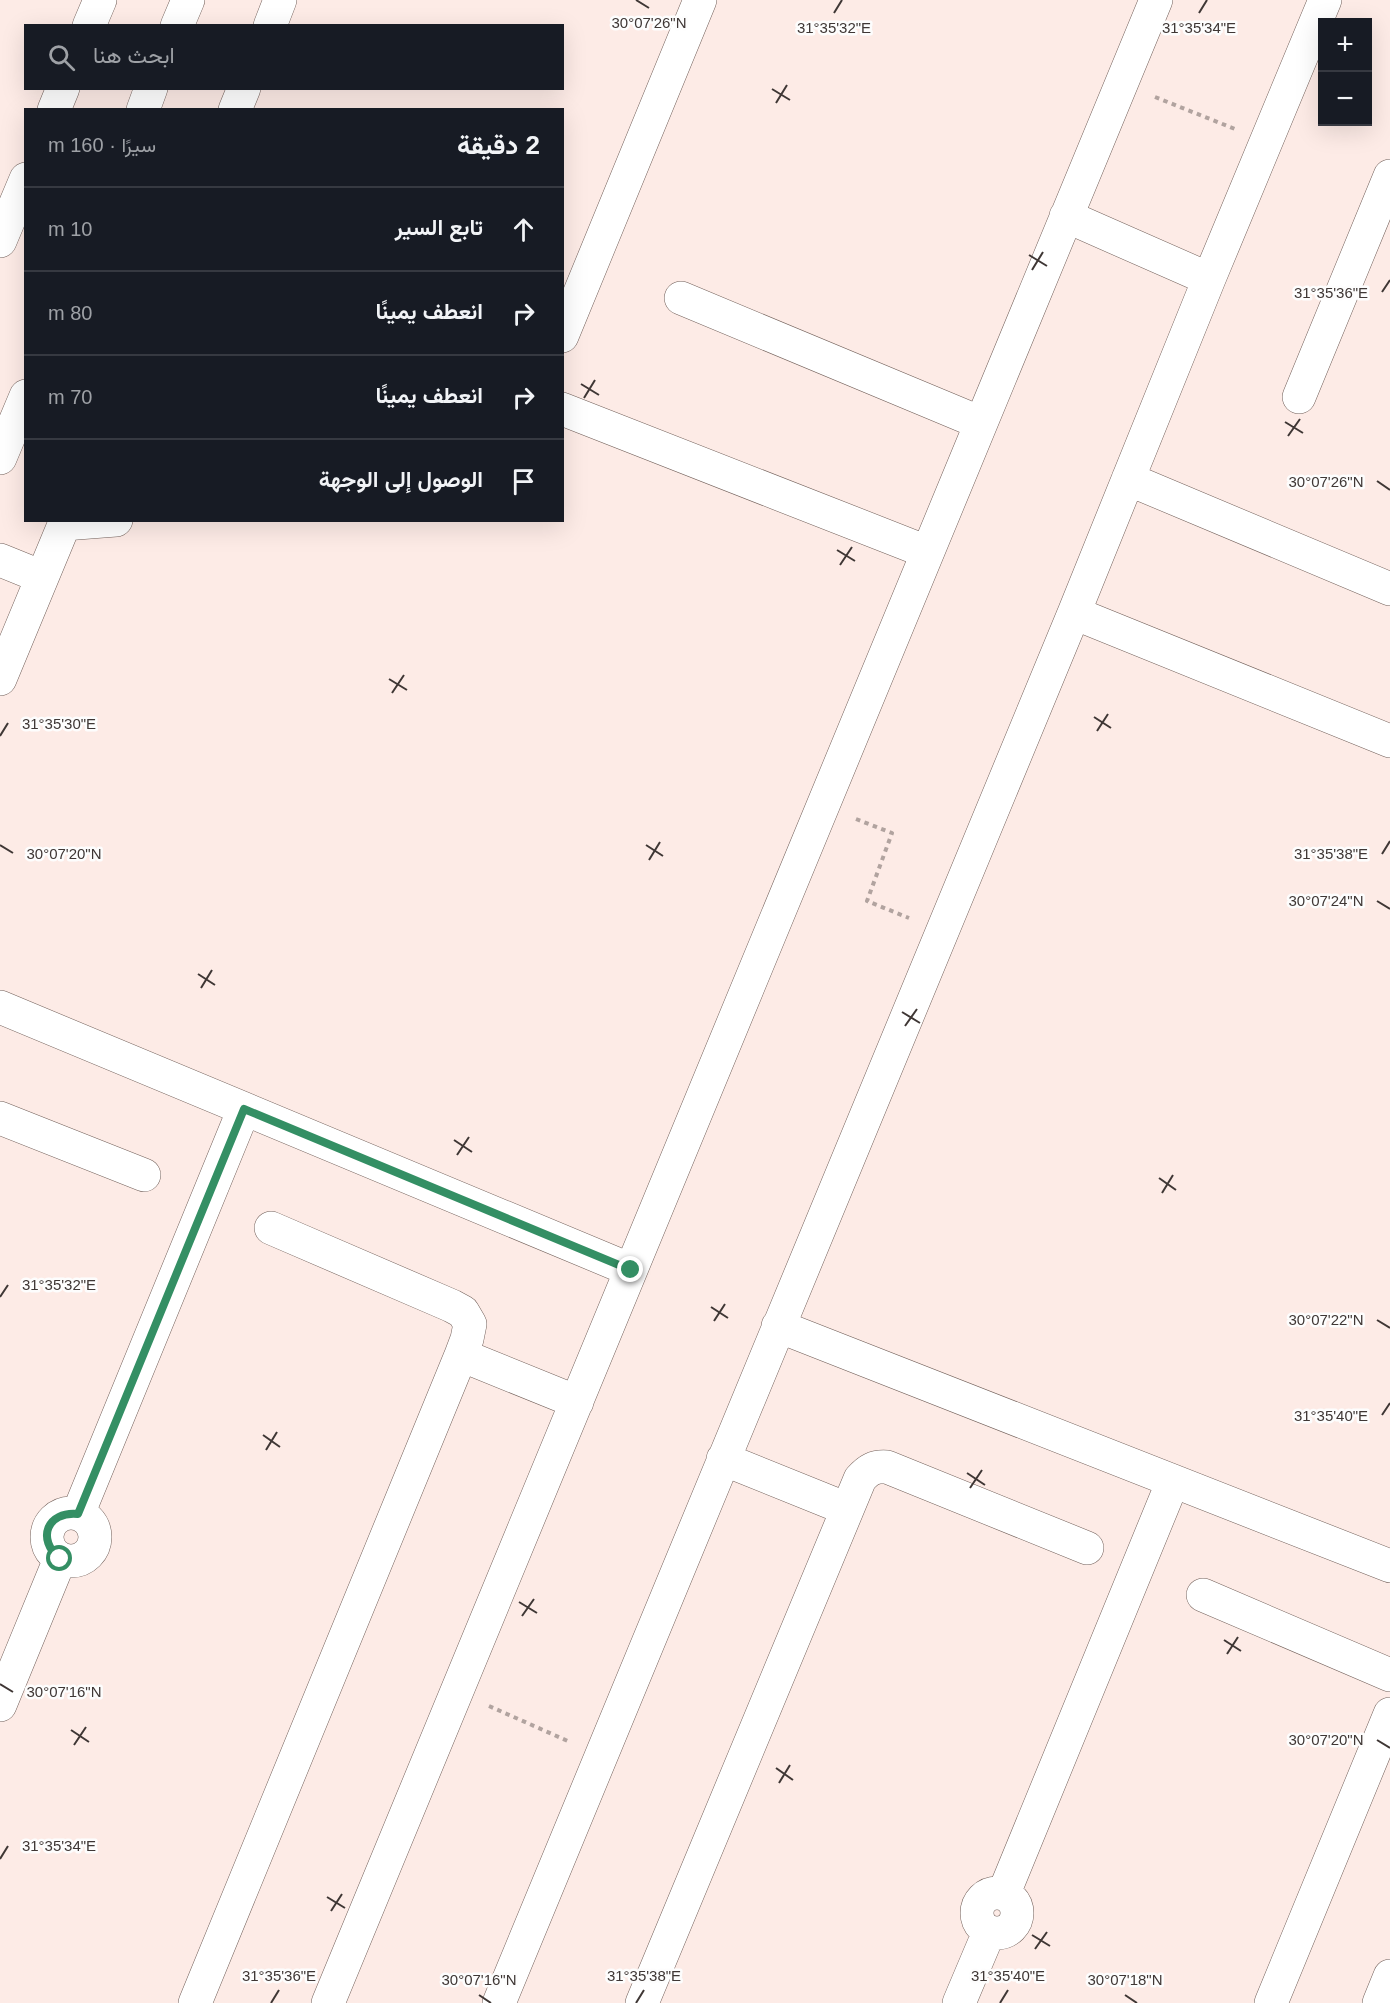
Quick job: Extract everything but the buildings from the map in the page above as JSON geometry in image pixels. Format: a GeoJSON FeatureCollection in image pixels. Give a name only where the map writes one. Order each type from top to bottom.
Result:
{"type":"FeatureCollection","features":[{"type":"Feature","properties":{"kind":"street"},"geometry":{"type":"LineString","coordinates":[[90,24],[100,0]]}},
{"type":"Feature","properties":{"kind":"street"},"geometry":{"type":"LineString","coordinates":[[178,24],[188,0]]}},
{"type":"Feature","properties":{"kind":"street"},"geometry":{"type":"LineString","coordinates":[[271,24],[280,0]]}},
{"type":"Feature","properties":{"kind":"street"},"geometry":{"type":"LineString","coordinates":[[564,331],[700,0]]}},
{"type":"Feature","properties":{"kind":"street"},"geometry":{"type":"LineString","coordinates":[[328,2003],[1156,0]]}},
{"type":"Feature","properties":{"kind":"street"},"geometry":{"type":"LineString","coordinates":[[499,2003],[1325,0]]}},
{"type":"Feature","properties":{"kind":"street"},"geometry":{"type":"LineString","coordinates":[[55,108],[62,90]]}},
{"type":"Feature","properties":{"kind":"street"},"geometry":{"type":"LineString","coordinates":[[144,108],[150,90]]}},
{"type":"Feature","properties":{"kind":"street"},"geometry":{"type":"LineString","coordinates":[[236,108],[243,90]]}},
{"type":"Feature","properties":{"kind":"street"},"geometry":{"type":"LineString","coordinates":[[1299,397],[1390,177]]}},
{"type":"Feature","properties":{"kind":"street"},"geometry":{"type":"LineString","coordinates":[[0,241],[24,184]]}},
{"type":"Feature","properties":{"kind":"street"},"geometry":{"type":"LineString","coordinates":[[1066,216],[1209,279]]}},
{"type":"Feature","properties":{"kind":"street"},"geometry":{"type":"LineString","coordinates":[[681,298],[981,423]]}},
{"type":"Feature","properties":{"kind":"street"},"geometry":{"type":"LineString","coordinates":[[0,458],[24,401]]}},
{"type":"Feature","properties":{"kind":"street"},"geometry":{"type":"LineString","coordinates":[[564,410],[927,552]]}},
{"type":"Feature","properties":{"kind":"street"},"geometry":{"type":"LineString","coordinates":[[1128,479],[1390,589]]}},
{"type":"Feature","properties":{"kind":"street"},"geometry":{"type":"LineString","coordinates":[[0,679],[65,522]]}},
{"type":"Feature","properties":{"kind":"street"},"geometry":{"type":"LineString","coordinates":[[0,560],[42,577]]}},
{"type":"Feature","properties":{"kind":"street"},"geometry":{"type":"LineString","coordinates":[[1074,613],[1390,741]]}},
{"type":"Feature","properties":{"kind":"street"},"geometry":{"type":"LineString","coordinates":[[0,1007],[631,1270]]}},
{"type":"Feature","properties":{"kind":"street"},"geometry":{"type":"LineString","coordinates":[[0,1705],[60,1559],[74,1561],[85,1556],[93,1546],[95,1533],[90,1521],[78,1514],[244,1109]]}},
{"type":"Feature","properties":{"kind":"street"},"geometry":{"type":"LineString","coordinates":[[0,1118],[144,1175]]}},
{"type":"Feature","properties":{"kind":"street"},"geometry":{"type":"LineString","coordinates":[[195,2003],[461,1355],[470,1324],[462,1312],[272,1228]]}},
{"type":"Feature","properties":{"kind":"street"},"geometry":{"type":"LineString","coordinates":[[778,1326],[1390,1566]]}},
{"type":"Feature","properties":{"kind":"street"},"geometry":{"type":"LineString","coordinates":[[461,1355],[577,1402]]}},
{"type":"Feature","properties":{"kind":"street"},"geometry":{"type":"LineString","coordinates":[[723,1459],[847,1509]]}},
{"type":"Feature","properties":{"kind":"street"},"geometry":{"type":"LineString","coordinates":[[642,2003],[847,1509],[860,1479],[867,1471],[876,1467],[887,1467],[1088,1548]]}},
{"type":"Feature","properties":{"kind":"street"},"geometry":{"type":"LineString","coordinates":[[959,2003],[989,1932],[1000,1934],[1010,1930],[1017,1921],[1018,1910],[1014,1900],[1004,1893],[1173,1481]]}},
{"type":"Feature","properties":{"kind":"street"},"geometry":{"type":"LineString","coordinates":[[1203,1595],[1390,1675]]}},
{"type":"Feature","properties":{"kind":"street"},"geometry":{"type":"LineString","coordinates":[[1271,2003],[1390,1714]]}},
{"type":"Feature","properties":{"kind":"street"},"geometry":{"type":"LineString","coordinates":[[1379,2003],[1390,1976]]}},
{"type":"Feature","properties":{"kind":"path"},"geometry":{"type":"LineString","coordinates":[[1121,84],[1266,141]]}},
{"type":"Feature","properties":{"kind":"path"},"geometry":{"type":"LineString","coordinates":[[822,807],[892,833],[867,902],[918,921]]}},
{"type":"Feature","properties":{"kind":"path"},"geometry":{"type":"LineString","coordinates":[[456,1692],[601,1755]]}},
{"type":"Feature","properties":{"kind":"route"},"geometry":{"type":"LineString","coordinates":[[60,1559],[51,1551],[46,1540],[48,1527],[55,1517],[67,1513],[78,1514],[244,1109],[631,1270]]}}]}
